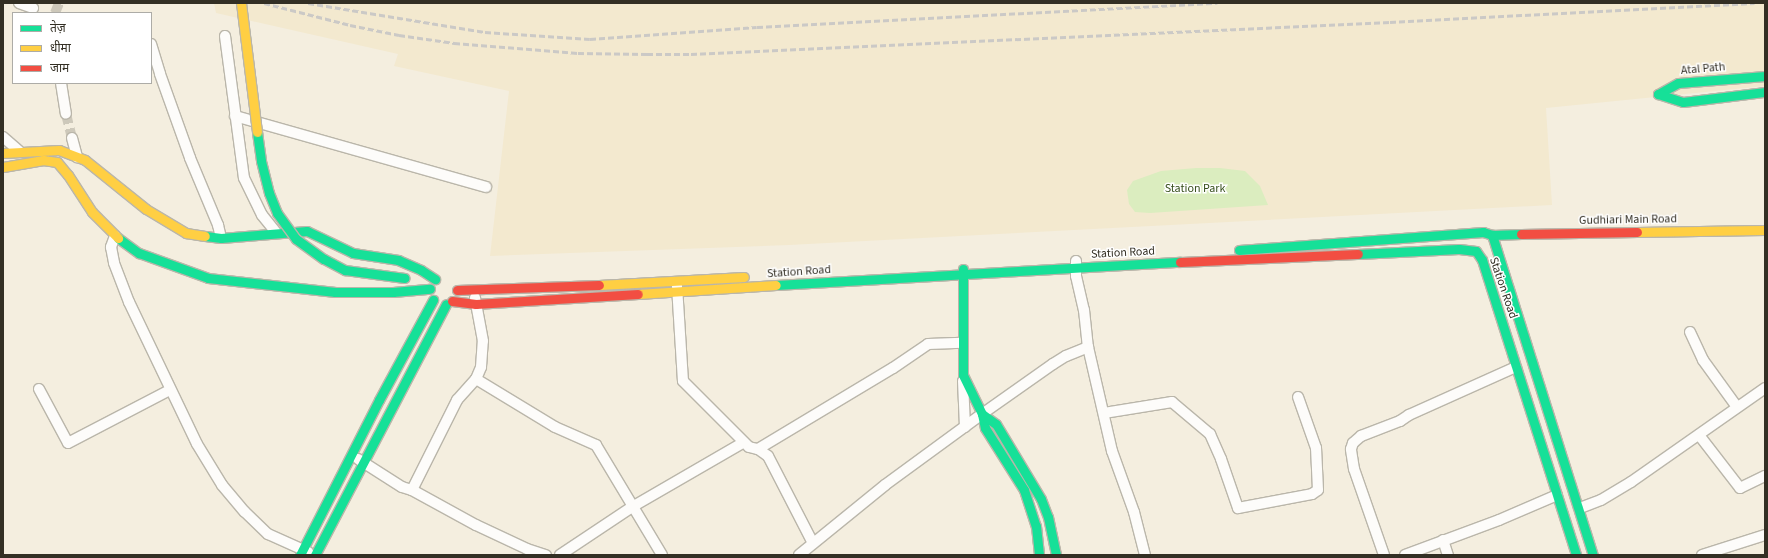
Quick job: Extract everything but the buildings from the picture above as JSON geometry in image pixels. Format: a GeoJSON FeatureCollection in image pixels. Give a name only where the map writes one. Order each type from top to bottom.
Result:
{"type":"FeatureCollection","features":[{"type":"Feature","properties":{"kind":"street"},"geometry":{"type":"LineString","coordinates":[[19,3],[33,8]]}},
{"type":"Feature","properties":{"kind":"street"},"geometry":{"type":"LineString","coordinates":[[241,3],[262,161],[269,193],[277,213],[296,239],[324,259],[344,270],[435,282]]}},
{"type":"Feature","properties":{"kind":"street"},"geometry":{"type":"LineString","coordinates":[[226,36],[244,178],[262,215],[276,232]]}},
{"type":"Feature","properties":{"kind":"street"},"geometry":{"type":"LineString","coordinates":[[152,47],[190,158],[218,225],[221,238]]}},
{"type":"Feature","properties":{"kind":"street","name":"Atal Path"},"geometry":{"type":"LineString","coordinates":[[1765,76],[1678,83],[1658,94],[1683,102],[1765,92]]}},
{"type":"Feature","properties":{"kind":"street"},"geometry":{"type":"LineString","coordinates":[[61,84],[66,114]]}},
{"type":"Feature","properties":{"kind":"street"},"geometry":{"type":"LineString","coordinates":[[235,116],[486,187]]}},
{"type":"Feature","properties":{"kind":"street"},"geometry":{"type":"LineString","coordinates":[[3,137],[19,152]]}},
{"type":"Feature","properties":{"kind":"street"},"geometry":{"type":"LineString","coordinates":[[72,138],[76,157]]}},
{"type":"Feature","properties":{"kind":"street"},"geometry":{"type":"LineString","coordinates":[[3,152],[59,150],[85,160],[146,209],[186,233],[221,238],[276,232],[307,231],[353,253],[398,260],[421,270],[435,282]]}},
{"type":"Feature","properties":{"kind":"street"},"geometry":{"type":"LineString","coordinates":[[57,162],[59,150]]}},
{"type":"Feature","properties":{"kind":"street"},"geometry":{"type":"LineString","coordinates":[[3,167],[42,160],[57,162],[68,175],[92,212],[115,236],[139,253],[208,278],[335,292],[393,292],[435,282]]}},
{"type":"Feature","properties":{"kind":"street","name":"Gudhiari Main Road"},"geometry":{"type":"LineString","coordinates":[[1076,264],[1483,232],[1492,235],[1765,230]]}},
{"type":"Feature","properties":{"kind":"street","name":"Station Road"},"geometry":{"type":"LineString","coordinates":[[1492,235],[1580,508],[1593,555]]}},
{"type":"Feature","properties":{"kind":"street"},"geometry":{"type":"LineString","coordinates":[[115,236],[110,247],[128,302],[197,444],[222,485],[268,534],[302,552],[315,555],[449,303],[456,286],[473,290],[677,281],[963,272],[1076,264],[1088,347],[1112,452],[1134,512],[1145,555]]}},
{"type":"Feature","properties":{"kind":"street","name":"Station Road"},"geometry":{"type":"LineString","coordinates":[[1076,264],[1451,250],[1476,251],[1482,260],[1576,555]]}},
{"type":"Feature","properties":{"kind":"street"},"geometry":{"type":"LineString","coordinates":[[963,272],[962,343],[965,427]]}},
{"type":"Feature","properties":{"kind":"street","name":"Station Road"},"geometry":{"type":"LineString","coordinates":[[433,300],[440,304],[476,304],[677,292],[963,272]]}},
{"type":"Feature","properties":{"kind":"street"},"geometry":{"type":"LineString","coordinates":[[677,281],[683,381],[749,447],[758,449],[768,456],[813,543]]}},
{"type":"Feature","properties":{"kind":"street"},"geometry":{"type":"LineString","coordinates":[[302,552],[351,454],[433,300],[435,282]]}},
{"type":"Feature","properties":{"kind":"street"},"geometry":{"type":"LineString","coordinates":[[412,490],[457,400],[476,379],[481,367],[482,341],[473,290]]}},
{"type":"Feature","properties":{"kind":"street"},"geometry":{"type":"LineString","coordinates":[[1690,332],[1703,360],[1737,407]]}},
{"type":"Feature","properties":{"kind":"street"},"geometry":{"type":"LineString","coordinates":[[758,449],[893,368],[928,344],[962,343]]}},
{"type":"Feature","properties":{"kind":"street"},"geometry":{"type":"LineString","coordinates":[[799,555],[885,485],[982,414],[1066,356],[1088,347]]}},
{"type":"Feature","properties":{"kind":"street"},"geometry":{"type":"LineString","coordinates":[[1384,555],[1354,469],[1351,449],[1353,443],[1361,436],[1400,421],[1409,415],[1516,367]]}},
{"type":"Feature","properties":{"kind":"street"},"geometry":{"type":"LineString","coordinates":[[963,375],[982,414],[985,428],[1024,490],[1036,526],[1039,555]]}},
{"type":"Feature","properties":{"kind":"street"},"geometry":{"type":"LineString","coordinates":[[476,379],[555,427],[596,445],[662,555]]}},
{"type":"Feature","properties":{"kind":"street"},"geometry":{"type":"LineString","coordinates":[[1580,508],[1601,500],[1631,482],[1699,436],[1765,388]]}},
{"type":"Feature","properties":{"kind":"street"},"geometry":{"type":"LineString","coordinates":[[39,389],[68,443],[170,390]]}},
{"type":"Feature","properties":{"kind":"street"},"geometry":{"type":"LineString","coordinates":[[1104,413],[1172,402],[1210,434],[1221,459],[1238,508],[1312,494],[1318,490],[1316,448],[1298,397]]}},
{"type":"Feature","properties":{"kind":"street"},"geometry":{"type":"LineString","coordinates":[[982,414],[996,424],[1042,499],[1048,517],[1056,555]]}},
{"type":"Feature","properties":{"kind":"street"},"geometry":{"type":"LineString","coordinates":[[1699,436],[1740,488],[1765,476]]}},
{"type":"Feature","properties":{"kind":"street"},"geometry":{"type":"LineString","coordinates":[[560,555],[632,507],[744,442]]}},
{"type":"Feature","properties":{"kind":"street"},"geometry":{"type":"LineString","coordinates":[[351,454],[402,487],[412,490],[476,525],[527,549],[546,555]]}},
{"type":"Feature","properties":{"kind":"street"},"geometry":{"type":"LineString","coordinates":[[1405,555],[1499,520],[1557,495]]}},
{"type":"Feature","properties":{"kind":"street"},"geometry":{"type":"LineString","coordinates":[[1702,555],[1765,535]]}},
{"type":"Feature","properties":{"kind":"street"},"geometry":{"type":"LineString","coordinates":[[1443,540],[1448,555]]}},
{"type":"Feature","properties":{"kind":"shaded area"},"geometry":{"type":"Polygon","coordinates":[[[214,3],[1765,3],[1765,86],[1546,108],[1552,205],[789,245],[490,256],[509,91],[394,66],[398,54],[216,13],[214,3]]]}},
{"type":"Feature","properties":{"kind":"green space","name":"Station Park"},"geometry":{"type":"Polygon","coordinates":[[[1196,168],[1220,168],[1245,171],[1260,186],[1268,205],[1150,213],[1135,212],[1129,204],[1127,190],[1133,181],[1161,171],[1196,168]]]}},
{"type":"Feature","properties":{"kind":"tunnel"},"geometry":{"type":"LineString","coordinates":[[55,12],[59,3]]}},
{"type":"Feature","properties":{"kind":"tunnel"},"geometry":{"type":"LineString","coordinates":[[66,114],[72,138]]}},
{"type":"Feature","properties":{"kind":"railway"},"geometry":{"type":"LineString","coordinates":[[264,3],[350,25],[399,35],[454,43],[578,53],[647,54],[691,54],[1390,22],[1755,3]]}},
{"type":"Feature","properties":{"kind":"railway"},"geometry":{"type":"LineString","coordinates":[[308,3],[485,32],[590,39],[757,27],[1217,3]]}},
{"type":"Feature","properties":{"kind":"traffic: fast"},"geometry":{"type":"LineString","coordinates":[[1765,76],[1678,83],[1658,94],[1683,102],[1765,92]]}},
{"type":"Feature","properties":{"kind":"traffic: fast"},"geometry":{"type":"LineString","coordinates":[[257,132],[261,161],[269,193],[277,213],[296,239],[324,259],[345,270],[404,278]]}},
{"type":"Feature","properties":{"kind":"traffic: fast"},"geometry":{"type":"LineString","coordinates":[[205,236],[221,238],[307,231],[353,253],[398,260],[421,270],[435,279]]}},
{"type":"Feature","properties":{"kind":"traffic: fast"},"geometry":{"type":"LineString","coordinates":[[1239,250],[1483,232],[1492,235],[1521,234]]}},
{"type":"Feature","properties":{"kind":"traffic: fast"},"geometry":{"type":"LineString","coordinates":[[1492,235],[1593,555]]}},
{"type":"Feature","properties":{"kind":"traffic: fast"},"geometry":{"type":"LineString","coordinates":[[118,238],[139,253],[208,278],[335,292],[393,292],[430,289]]}},
{"type":"Feature","properties":{"kind":"traffic: fast"},"geometry":{"type":"LineString","coordinates":[[1358,254],[1459,249],[1476,251],[1482,260],[1576,555]]}},
{"type":"Feature","properties":{"kind":"traffic: fast"},"geometry":{"type":"LineString","coordinates":[[776,285],[1180,262]]}},
{"type":"Feature","properties":{"kind":"traffic: fast"},"geometry":{"type":"LineString","coordinates":[[963,269],[963,375],[982,414],[985,428],[1024,490],[1036,526],[1039,555]]}},
{"type":"Feature","properties":{"kind":"traffic: fast"},"geometry":{"type":"LineString","coordinates":[[300,555],[379,400],[433,300]]}},
{"type":"Feature","properties":{"kind":"traffic: fast"},"geometry":{"type":"LineString","coordinates":[[315,555],[446,304]]}},
{"type":"Feature","properties":{"kind":"traffic: fast"},"geometry":{"type":"LineString","coordinates":[[982,414],[996,424],[1041,499],[1048,517],[1056,555]]}},
{"type":"Feature","properties":{"kind":"traffic: slow"},"geometry":{"type":"LineString","coordinates":[[241,3],[257,132]]}},
{"type":"Feature","properties":{"kind":"traffic: slow"},"geometry":{"type":"LineString","coordinates":[[3,153],[59,150],[85,160],[146,209],[186,233],[205,236]]}},
{"type":"Feature","properties":{"kind":"traffic: slow"},"geometry":{"type":"LineString","coordinates":[[3,167],[43,160],[57,162],[68,175],[92,212],[118,238]]}},
{"type":"Feature","properties":{"kind":"traffic: slow"},"geometry":{"type":"LineString","coordinates":[[1637,232],[1765,230]]}},
{"type":"Feature","properties":{"kind":"traffic: slow"},"geometry":{"type":"LineString","coordinates":[[599,285],[744,277]]}},
{"type":"Feature","properties":{"kind":"traffic: slow"},"geometry":{"type":"LineString","coordinates":[[638,294],[776,285]]}},
{"type":"Feature","properties":{"kind":"traffic: jam"},"geometry":{"type":"LineString","coordinates":[[1521,234],[1637,232]]}},
{"type":"Feature","properties":{"kind":"traffic: jam"},"geometry":{"type":"LineString","coordinates":[[1180,262],[1358,254]]}},
{"type":"Feature","properties":{"kind":"traffic: jam"},"geometry":{"type":"LineString","coordinates":[[457,290],[599,285]]}},
{"type":"Feature","properties":{"kind":"traffic: jam"},"geometry":{"type":"LineString","coordinates":[[452,301],[476,304],[638,294]]}}]}
